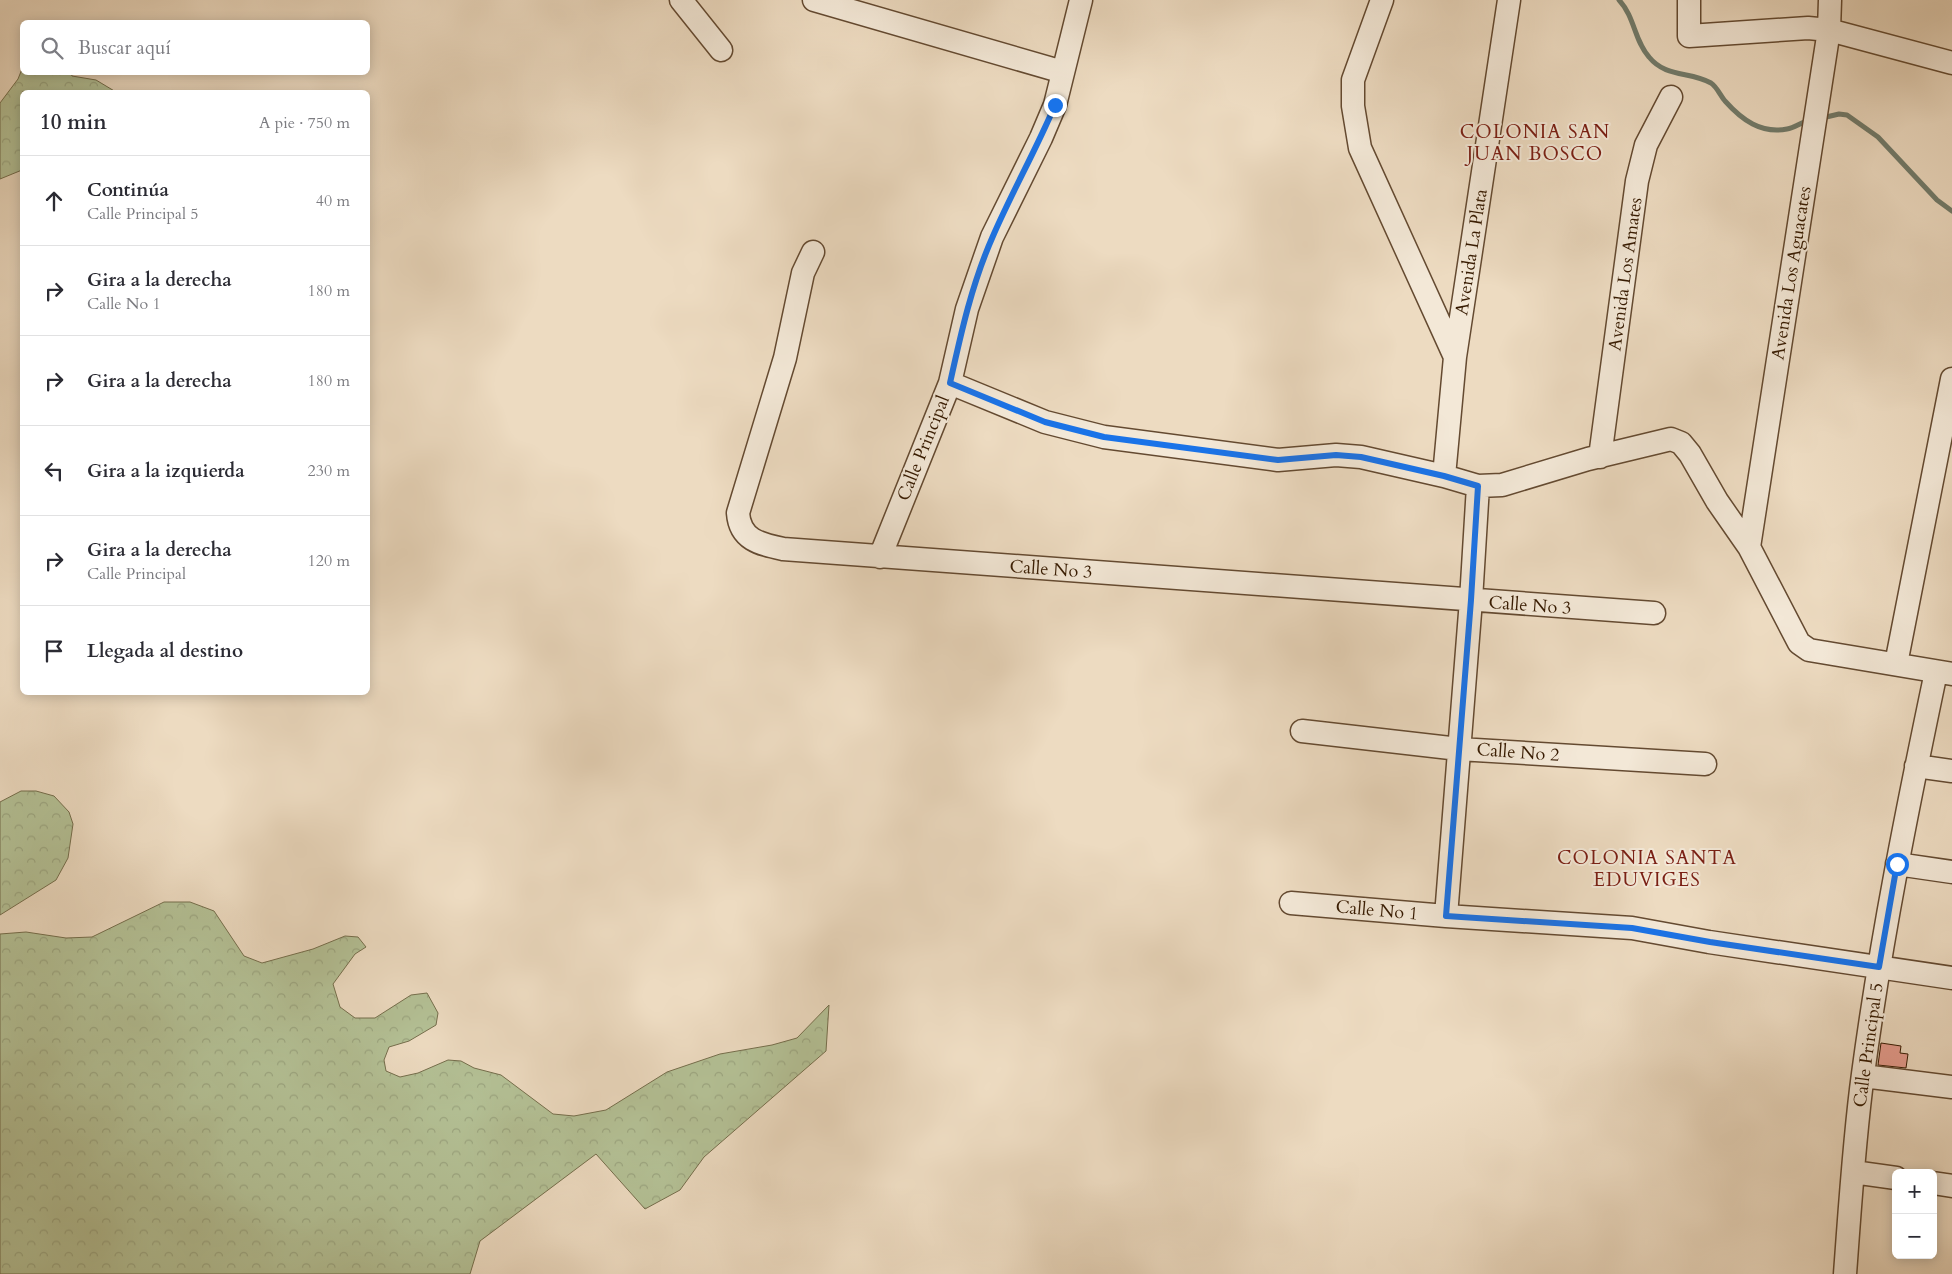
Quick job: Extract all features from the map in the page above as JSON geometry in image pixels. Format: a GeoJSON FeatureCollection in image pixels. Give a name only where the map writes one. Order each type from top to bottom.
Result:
{"type":"FeatureCollection","features":[{"type":"Feature","properties":{"kind":"street"},"geometry":{"type":"LineString","coordinates":[[681,0],[721,50]]}},
{"type":"Feature","properties":{"kind":"street"},"geometry":{"type":"LineString","coordinates":[[814,0],[1063,72]]}},
{"type":"Feature","properties":{"kind":"street","name":"Calle Principal"},"geometry":{"type":"LineString","coordinates":[[880,557],[950,383],[967,309],[992,238],[1055,105],[1082,0]]}},
{"type":"Feature","properties":{"kind":"street"},"geometry":{"type":"LineString","coordinates":[[1382,0],[1354,80],[1353,106],[1360,148],[1455,357]]}},
{"type":"Feature","properties":{"kind":"street","name":"Avenida La Plata"},"geometry":{"type":"LineString","coordinates":[[1444,476],[1455,357],[1509,0]]}},
{"type":"Feature","properties":{"kind":"street"},"geometry":{"type":"LineString","coordinates":[[1689,0],[1689,36],[1808,28],[1829,30],[1952,63]]}},
{"type":"Feature","properties":{"kind":"street","name":"Avenida Los Aguacates"},"geometry":{"type":"LineString","coordinates":[[1749,546],[1829,30],[1830,0]]}},
{"type":"Feature","properties":{"kind":"street","name":"Avenida Los Amates"},"geometry":{"type":"LineString","coordinates":[[1600,457],[1637,181],[1646,145],[1670,97]]}},
{"type":"Feature","properties":{"kind":"street","name":"Calle No 3"},"geometry":{"type":"LineString","coordinates":[[814,252],[803,272],[785,358],[738,513],[739,523],[743,531],[764,545],[783,550],[1654,614]]}},
{"type":"Feature","properties":{"kind":"street"},"geometry":{"type":"LineString","coordinates":[[1896,664],[1952,379]]}},
{"type":"Feature","properties":{"kind":"street"},"geometry":{"type":"LineString","coordinates":[[950,383],[1045,422],[1104,437],[1278,460],[1336,455],[1361,457],[1444,476],[1478,486],[1502,485],[1588,459],[1671,439],[1681,443],[1690,454],[1718,501],[1749,546],[1800,643],[1804,647],[1809,650],[1944,673]]}},
{"type":"Feature","properties":{"kind":"street"},"geometry":{"type":"LineString","coordinates":[[1446,916],[1478,486]]}},
{"type":"Feature","properties":{"kind":"street","name":"Calle Principal 5"},"geometry":{"type":"LineString","coordinates":[[1845,1274],[1863,1076],[1879,967],[1916,766],[1944,673]]}},
{"type":"Feature","properties":{"kind":"street","name":"Calle No 2"},"geometry":{"type":"LineString","coordinates":[[1302,732],[1459,749],[1704,764]]}},
{"type":"Feature","properties":{"kind":"street"},"geometry":{"type":"LineString","coordinates":[[1916,766],[1952,771]]}},
{"type":"Feature","properties":{"kind":"street"},"geometry":{"type":"LineString","coordinates":[[1897,864],[1952,872]]}},
{"type":"Feature","properties":{"kind":"street","name":"Calle No 1"},"geometry":{"type":"LineString","coordinates":[[1291,903],[1446,916],[1632,928],[1710,942],[1952,978]]}},
{"type":"Feature","properties":{"kind":"street"},"geometry":{"type":"LineString","coordinates":[[1863,1076],[1952,1087]]}},
{"type":"Feature","properties":{"kind":"street"},"geometry":{"type":"LineString","coordinates":[[1854,1172],[1892,1177]]}},
{"type":"Feature","properties":{"kind":"street"},"geometry":{"type":"LineString","coordinates":[[1937,1184],[1952,1186]]}},
{"type":"Feature","properties":{"kind":"green space"},"geometry":{"type":"Polygon","coordinates":[[[20,74],[72,75],[96,80],[113,90],[20,90],[20,171],[0,179],[0,103],[20,74]]]}},
{"type":"Feature","properties":{"kind":"green space"},"geometry":{"type":"Polygon","coordinates":[[[21,791],[36,791],[54,796],[69,812],[73,824],[68,858],[56,880],[0,915],[0,802],[21,791]]]}},
{"type":"Feature","properties":{"kind":"green space"},"geometry":{"type":"Polygon","coordinates":[[[164,902],[190,902],[214,911],[244,956],[262,963],[313,949],[345,936],[358,937],[366,947],[355,954],[333,984],[340,1007],[355,1018],[375,1018],[411,995],[427,993],[438,1013],[436,1025],[409,1041],[389,1047],[384,1060],[386,1071],[400,1077],[418,1073],[448,1060],[461,1061],[474,1068],[501,1075],[553,1114],[574,1116],[606,1110],[667,1072],[720,1054],[772,1045],[797,1038],[829,1005],[826,1051],[704,1157],[680,1190],[645,1209],[596,1154],[480,1241],[470,1274],[0,1274],[0,934],[26,932],[66,938],[92,937],[164,902]]]}},
{"type":"Feature","properties":{"kind":"building"},"geometry":{"type":"Polygon","coordinates":[[[1881,1043],[1901,1046],[1900,1053],[1908,1054],[1906,1068],[1878,1065],[1881,1043]]]}},
{"type":"Feature","properties":{"kind":"waterway"},"geometry":{"type":"LineString","coordinates":[[1619,0],[1628,14],[1644,50],[1656,64],[1671,71],[1703,79],[1711,83],[1738,114],[1745,120],[1760,127],[1778,130],[1787,129],[1808,121]]}},
{"type":"Feature","properties":{"kind":"waterway"},"geometry":{"type":"LineString","coordinates":[[1822,118],[1839,114],[1847,115],[1878,137],[1937,200],[1952,211]]}},
{"type":"Feature","properties":{"kind":"district","name":"COLONIA SAN JUAN BOSCO"},"geometry":{"type":"Point","coordinates":[1535,142]}},
{"type":"Feature","properties":{"kind":"district","name":"COLONIA SANTA EDUVIGES"},"geometry":{"type":"Point","coordinates":[1647,868]}},
{"type":"Feature","properties":{"kind":"route"},"geometry":{"type":"LineString","coordinates":[[1055,105],[992,238],[967,309],[950,383],[1045,422],[1104,437],[1278,460],[1336,455],[1361,457],[1444,476],[1478,486],[1446,916],[1632,928],[1710,942],[1879,967],[1897,864]]}}]}
